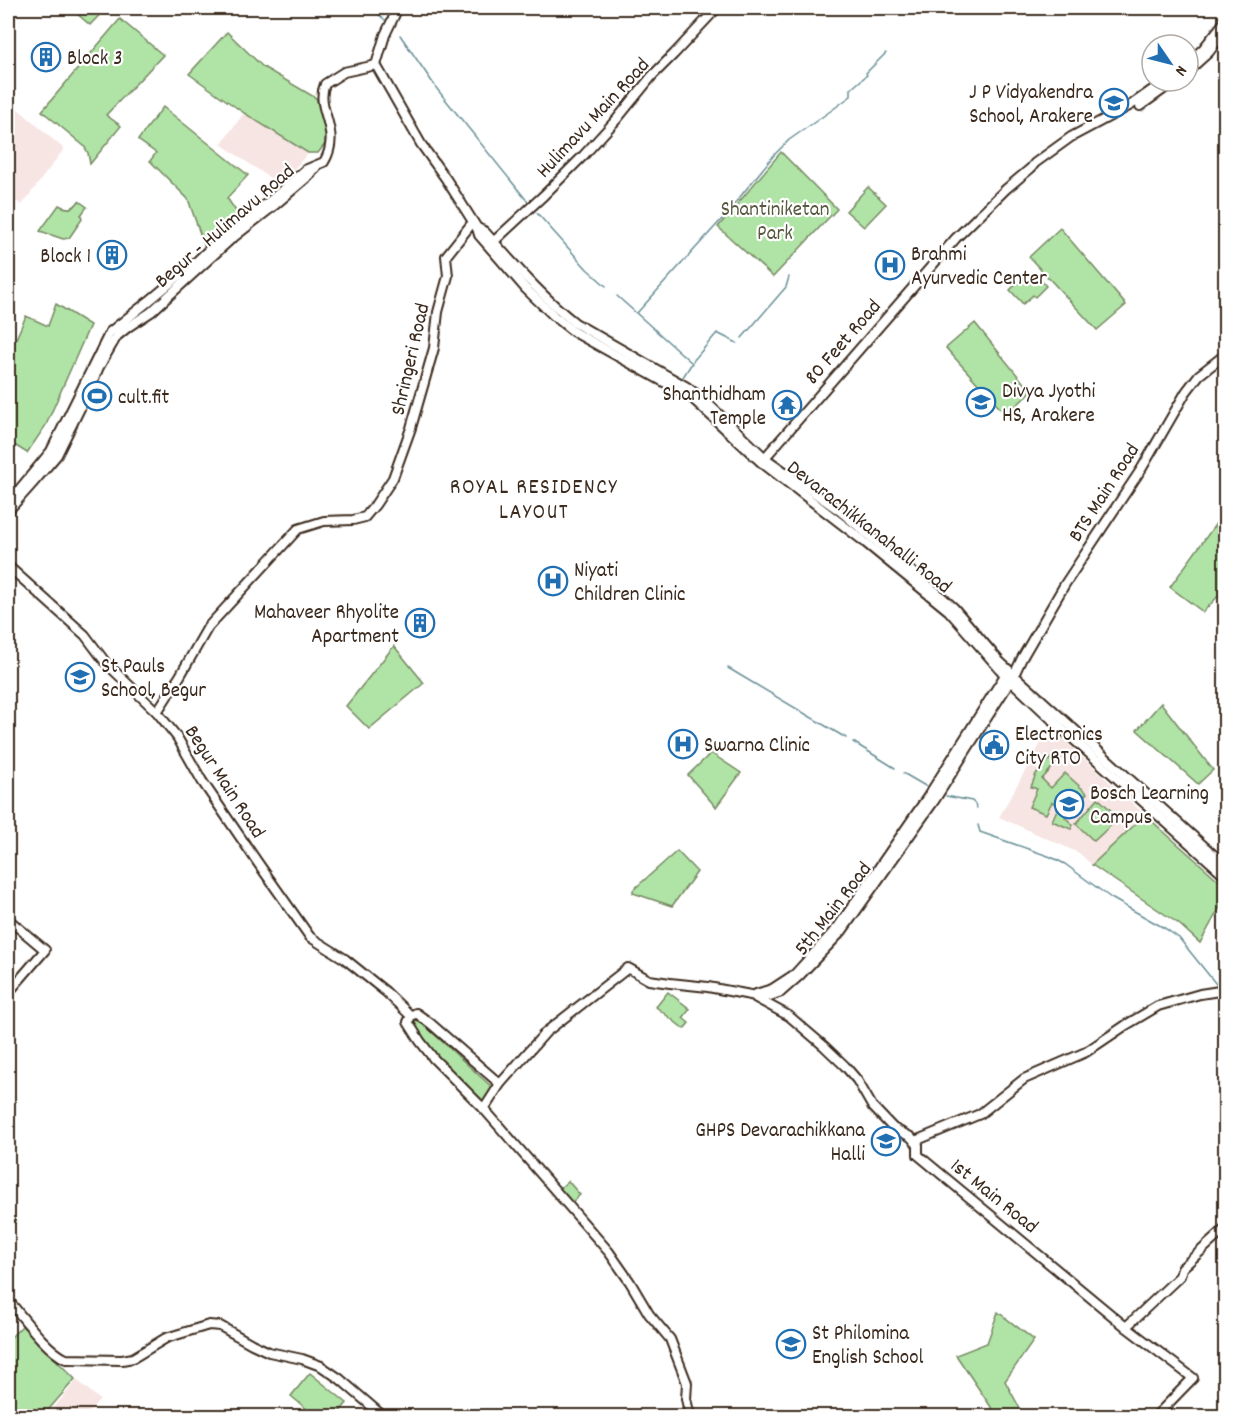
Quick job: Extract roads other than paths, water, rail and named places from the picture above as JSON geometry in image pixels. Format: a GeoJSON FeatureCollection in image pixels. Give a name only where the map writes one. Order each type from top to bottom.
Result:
{"type":"FeatureCollection","features":[{"type":"Feature","properties":{"kind":"street"},"geometry":{"type":"LineString","coordinates":[[317,165],[324,162],[332,142],[321,95],[325,84],[344,72],[376,65],[385,35],[398,8]]}},
{"type":"Feature","properties":{"kind":"street","name":"Hulimavu Main Road"},"geometry":{"type":"LineString","coordinates":[[491,244],[583,156],[652,76],[717,8]]}},
{"type":"Feature","properties":{"kind":"street"},"geometry":{"type":"LineString","coordinates":[[1200,55],[1226,20]]}},
{"type":"Feature","properties":{"kind":"street"},"geometry":{"type":"LineString","coordinates":[[1200,57],[1226,29]]}},
{"type":"Feature","properties":{"kind":"street","name":"Devarachikkanahalli Road"},"geometry":{"type":"LineString","coordinates":[[376,65],[421,144],[475,225],[484,231],[503,264],[554,316],[574,332],[691,397],[761,458],[949,611],[1076,742],[1226,876]]}},
{"type":"Feature","properties":{"kind":"street","name":"80 Feet Road"},"geometry":{"type":"LineString","coordinates":[[761,458],[782,431],[789,430],[956,238],[1006,189],[1071,136],[1131,105],[1148,93]]}},
{"type":"Feature","properties":{"kind":"street","name":"80 Feet Road"},"geometry":{"type":"LineString","coordinates":[[1030,168],[1037,167],[1083,135],[1134,110],[1158,93]]}},
{"type":"Feature","properties":{"kind":"street","name":"Begur - Hulimavu Road"},"geometry":{"type":"LineString","coordinates":[[8,502],[51,451],[110,332],[150,301],[229,231],[271,200],[305,170],[317,165]]}},
{"type":"Feature","properties":{"kind":"street","name":"Begur - Hulimavu Road"},"geometry":{"type":"LineString","coordinates":[[8,511],[57,455],[99,367],[117,336],[151,312],[230,240],[310,175],[317,165]]}},
{"type":"Feature","properties":{"kind":"street","name":"Shringeri Road"},"geometry":{"type":"LineString","coordinates":[[157,712],[208,627],[298,529],[324,521],[353,520],[364,517],[393,478],[413,422],[434,348],[438,312],[448,276],[446,256],[475,225]]}},
{"type":"Feature","properties":{"kind":"street","name":"BTS Main Road"},"geometry":{"type":"LineString","coordinates":[[1009,675],[1022,658],[1065,584],[1142,468],[1188,388],[1199,375],[1226,354]]}},
{"type":"Feature","properties":{"kind":"street","name":"Begur Main Road"},"geometry":{"type":"LineString","coordinates":[[8,566],[85,635],[106,663],[157,712],[177,737],[202,781],[310,937],[345,959],[386,992],[411,1016]]}},
{"type":"Feature","properties":{"kind":"street","name":"Devarachikkanahalli Road"},"geometry":{"type":"LineString","coordinates":[[1009,675],[1226,866]]}},
{"type":"Feature","properties":{"kind":"street","name":"5th Main Road"},"geometry":{"type":"LineString","coordinates":[[752,995],[761,997],[781,992],[842,931],[934,801],[1009,675]]}},
{"type":"Feature","properties":{"kind":"street"},"geometry":{"type":"LineString","coordinates":[[8,919],[45,950],[8,994]]}},
{"type":"Feature","properties":{"kind":"street"},"geometry":{"type":"LineString","coordinates":[[690,1416],[686,1399],[687,1383],[670,1339],[649,1314],[609,1252],[484,1109],[500,1084],[546,1032],[628,968],[649,980],[752,995]]}},
{"type":"Feature","properties":{"kind":"street"},"geometry":{"type":"LineString","coordinates":[[915,1141],[980,1114],[1024,1079],[1086,1052],[1158,1006],[1200,994],[1226,990]]}},
{"type":"Feature","properties":{"kind":"street","name":"1st Main Road"},"geometry":{"type":"LineString","coordinates":[[752,995],[789,1016],[845,1066],[857,1080],[872,1106],[893,1128],[915,1141],[918,1145],[918,1155],[1126,1327],[1193,1378],[1156,1416]]}},
{"type":"Feature","properties":{"kind":"street","name":"Begur Main Road"},"geometry":{"type":"LineString","coordinates":[[484,1109],[434,1059],[408,1022],[411,1016],[416,1013],[430,1023],[500,1084]]}},
{"type":"Feature","properties":{"kind":"street"},"geometry":{"type":"LineString","coordinates":[[1126,1327],[1180,1276],[1182,1268],[1226,1228]]}},
{"type":"Feature","properties":{"kind":"street"},"geometry":{"type":"LineString","coordinates":[[8,1300],[48,1346],[58,1356],[66,1359],[122,1360],[133,1358],[166,1338],[210,1326],[220,1326],[269,1352],[302,1359],[321,1366],[340,1379],[383,1416]]}},
{"type":"Feature","properties":{"kind":"waterway"},"geometry":{"type":"LineString","coordinates":[[371,8],[385,20]]}},
{"type":"Feature","properties":{"kind":"waterway"},"geometry":{"type":"LineString","coordinates":[[400,35],[437,89],[528,202]]}},
{"type":"Feature","properties":{"kind":"waterway"},"geometry":{"type":"LineString","coordinates":[[637,313],[722,219],[774,155],[789,140],[851,96],[851,89],[886,53]]}},
{"type":"Feature","properties":{"kind":"waterway"},"geometry":{"type":"LineString","coordinates":[[537,213],[587,269],[606,286]]}},
{"type":"Feature","properties":{"kind":"waterway"},"geometry":{"type":"LineString","coordinates":[[742,338],[786,287],[789,277]]}},
{"type":"Feature","properties":{"kind":"waterway"},"geometry":{"type":"LineString","coordinates":[[617,296],[692,363],[683,377]]}},
{"type":"Feature","properties":{"kind":"waterway"},"geometry":{"type":"LineString","coordinates":[[693,361],[717,333],[737,343]]}},
{"type":"Feature","properties":{"kind":"waterway"},"geometry":{"type":"LineString","coordinates":[[728,668],[846,738]]}},
{"type":"Feature","properties":{"kind":"waterway"},"geometry":{"type":"LineString","coordinates":[[853,742],[895,768]]}},
{"type":"Feature","properties":{"kind":"waterway"},"geometry":{"type":"LineString","coordinates":[[903,773],[927,787]]}},
{"type":"Feature","properties":{"kind":"waterway"},"geometry":{"type":"LineString","coordinates":[[946,796],[972,801],[977,808]]}},
{"type":"Feature","properties":{"kind":"waterway"},"geometry":{"type":"LineString","coordinates":[[978,825],[980,832],[1065,864],[1111,898],[1166,929],[1179,938],[1216,984]]}},
{"type":"Feature","properties":{"kind":"place","name":"Block 3"},"geometry":{"type":"Point","coordinates":[46,57]}},
{"type":"Feature","properties":{"kind":"place","name":"J P Vidyakendra School, Arakere"},"geometry":{"type":"Point","coordinates":[1114,103]}},
{"type":"Feature","properties":{"kind":"place","name":"Block 1"},"geometry":{"type":"Point","coordinates":[112,255]}},
{"type":"Feature","properties":{"kind":"place","name":"Brahmi Ayurvedic Center"},"geometry":{"type":"Point","coordinates":[890,265]}},
{"type":"Feature","properties":{"kind":"place","name":"cult.fit"},"geometry":{"type":"Point","coordinates":[97,396]}},
{"type":"Feature","properties":{"kind":"place","name":"Divya Jyothi HS, Arakere"},"geometry":{"type":"Point","coordinates":[981,402]}},
{"type":"Feature","properties":{"kind":"place","name":"Shanthidham Temple"},"geometry":{"type":"Point","coordinates":[787,405]}},
{"type":"Feature","properties":{"kind":"place","name":"Niyati Children Clinic"},"geometry":{"type":"Point","coordinates":[553,581]}},
{"type":"Feature","properties":{"kind":"place","name":"Mahaveer Rhyolite Apartment"},"geometry":{"type":"Point","coordinates":[420,623]}},
{"type":"Feature","properties":{"kind":"place","name":"St Pauls School, Begur"},"geometry":{"type":"Point","coordinates":[80,677]}},
{"type":"Feature","properties":{"kind":"place","name":"Swarna Clinic"},"geometry":{"type":"Point","coordinates":[683,744]}},
{"type":"Feature","properties":{"kind":"place","name":"Electronics City RTO"},"geometry":{"type":"Point","coordinates":[994,745]}},
{"type":"Feature","properties":{"kind":"place","name":"Bosch Learning Campus"},"geometry":{"type":"Point","coordinates":[1069,804]}},
{"type":"Feature","properties":{"kind":"place","name":"GHPS Devarachikkana Halli"},"geometry":{"type":"Point","coordinates":[886,1141]}},
{"type":"Feature","properties":{"kind":"place","name":"St Philomina English School"},"geometry":{"type":"Point","coordinates":[791,1344]}},
{"type":"Feature","properties":{"kind":"district","name":"ROYAL RESIDENCY LAYOUT"},"geometry":{"type":"Point","coordinates":[534,498]}},
{"type":"Feature","properties":{"kind":"park label","name":"Shantiniketan Park"},"geometry":{"type":"Point","coordinates":[775,220]}}]}
